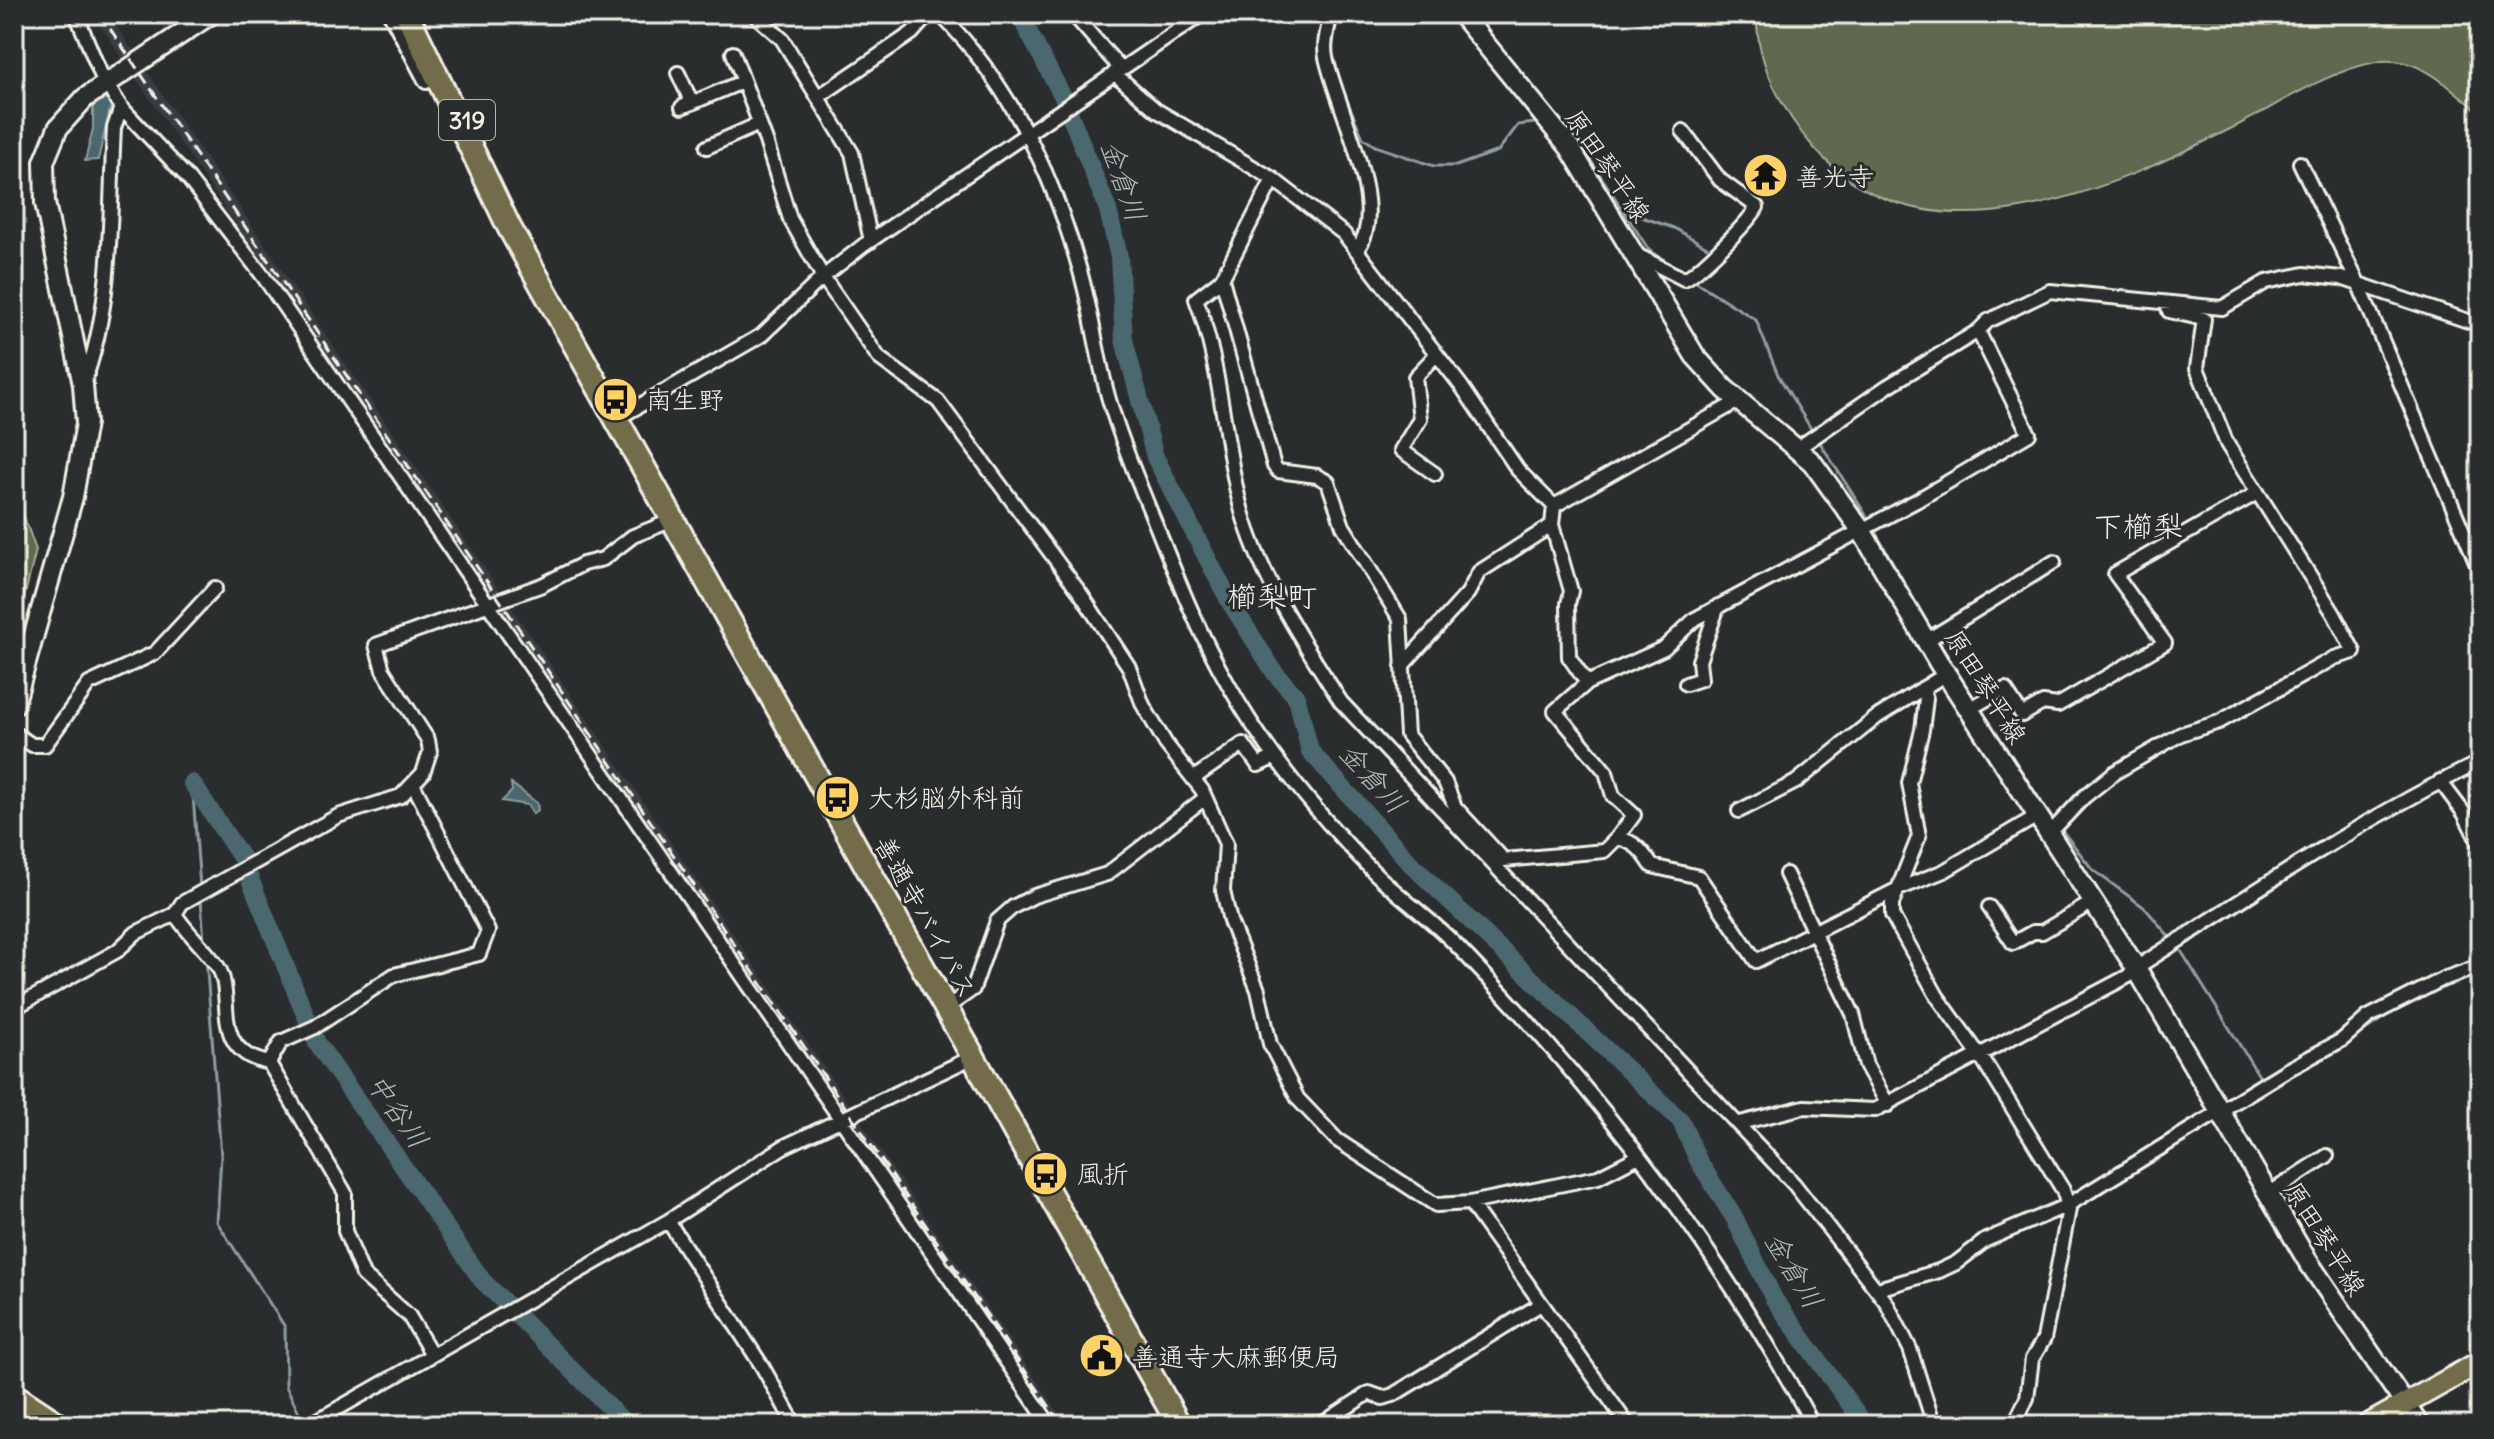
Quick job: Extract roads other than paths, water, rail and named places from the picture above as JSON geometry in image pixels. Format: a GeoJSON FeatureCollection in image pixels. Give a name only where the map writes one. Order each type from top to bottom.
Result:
{"type":"FeatureCollection","features":[{"type":"Feature","properties":{"kind":"highway","name":"善通寺バイパス"},"geometry":{"type":"LineString","coordinates":[[407,14],[509,227],[1179,1425]]}},
{"type":"Feature","properties":{"kind":"highway","name":"善通寺バイパス"},"geometry":{"type":"LineString","coordinates":[[422,14],[509,227]]}},
{"type":"Feature","properties":{"kind":"main road"},"geometry":{"type":"LineString","coordinates":[[14,705],[80,470],[86,423],[83,385],[45,203],[44,162],[58,128],[85,98],[211,14]]}},
{"type":"Feature","properties":{"kind":"main road","name":"原田琴平線"},"geometry":{"type":"LineString","coordinates":[[1461,14],[1570,148],[1695,356],[1740,400],[1810,440],[1812,462],[1868,526],[1932,638],[1946,674],[1975,706],[2037,816],[2055,828],[2093,902],[2137,970],[2267,1195],[2368,1353],[2419,1425]]}},
{"type":"Feature","properties":{"kind":"main road"},"geometry":{"type":"LineString","coordinates":[[2368,1425],[2480,1362]]}},
{"type":"Feature","properties":{"kind":"main road"},"geometry":{"type":"LineString","coordinates":[[14,1394],[61,1425]]}},
{"type":"Feature","properties":{"kind":"street"},"geometry":{"type":"LineString","coordinates":[[76,14],[106,83],[121,107],[186,176],[229,230],[490,605],[1050,1425]]}},
{"type":"Feature","properties":{"kind":"street"},"geometry":{"type":"LineString","coordinates":[[390,14],[426,82]]}},
{"type":"Feature","properties":{"kind":"street"},"geometry":{"type":"LineString","coordinates":[[754,14],[782,39],[852,153],[871,241]]}},
{"type":"Feature","properties":{"kind":"street"},"geometry":{"type":"LineString","coordinates":[[818,97],[912,33],[929,14]]}},
{"type":"Feature","properties":{"kind":"street"},"geometry":{"type":"LineString","coordinates":[[940,14],[995,79],[1027,135],[1055,195],[1081,273],[1110,403],[1146,501],[1207,647],[1252,727],[1374,872],[1459,947],[1624,1135],[1752,1317],[1813,1425]]}},
{"type":"Feature","properties":{"kind":"street"},"geometry":{"type":"LineString","coordinates":[[1073,14],[1117,71],[1156,110],[1273,179],[1344,234],[1435,356],[1462,387],[1518,470],[1554,506]]}},
{"type":"Feature","properties":{"kind":"street"},"geometry":{"type":"LineString","coordinates":[[618,418],[762,335],[823,277],[871,241],[1202,14]]}},
{"type":"Feature","properties":{"kind":"street"},"geometry":{"type":"LineString","coordinates":[[1331,14],[1325,54],[1355,142],[1368,216],[1367,232],[1357,249]]}},
{"type":"Feature","properties":{"kind":"street"},"geometry":{"type":"LineString","coordinates":[[733,53],[790,219],[823,277],[879,358],[938,401],[1081,594],[1124,657],[1143,705],[1166,744],[1194,778],[1205,798],[1226,844],[1223,891],[1230,921],[1258,990],[1270,1044],[1298,1099],[1337,1140],[1436,1205],[1470,1203],[1598,1177],[1637,1157]]}},
{"type":"Feature","properties":{"kind":"street"},"geometry":{"type":"LineString","coordinates":[[678,73],[687,105],[742,82]]}},
{"type":"Feature","properties":{"kind":"street"},"geometry":{"type":"LineString","coordinates":[[83,385],[95,356],[105,302],[114,128],[121,107]]}},
{"type":"Feature","properties":{"kind":"street"},"geometry":{"type":"LineString","coordinates":[[707,147],[759,124]]}},
{"type":"Feature","properties":{"kind":"street"},"geometry":{"type":"LineString","coordinates":[[1637,255],[1690,277],[1751,219],[1757,207],[1720,180],[1683,131]]}},
{"type":"Feature","properties":{"kind":"street"},"geometry":{"type":"LineString","coordinates":[[2300,163],[2358,283],[2480,571]]}},
{"type":"Feature","properties":{"kind":"street"},"geometry":{"type":"LineString","coordinates":[[1273,179],[1222,279],[1196,299],[1211,344],[1238,496],[1267,573],[1341,702],[1504,860],[1604,851],[1634,815],[1613,796],[1606,772],[1555,711],[1587,683],[1664,648],[1695,619],[1868,526],[2029,434],[1978,331]]}},
{"type":"Feature","properties":{"kind":"street"},"geometry":{"type":"LineString","coordinates":[[1810,440],[1888,386],[1978,331],[1988,321],[2050,291],[2222,308],[2266,282],[2304,274],[2358,283],[2480,325]]}},
{"type":"Feature","properties":{"kind":"street"},"geometry":{"type":"LineString","coordinates":[[1222,279],[1274,466],[1278,471],[1317,476],[1328,482],[1343,526],[1396,607],[1400,619],[1404,727],[1445,782],[1451,810],[1740,1123],[1794,1184],[1878,1289],[1910,1349],[1934,1425]]}},
{"type":"Feature","properties":{"kind":"street"},"geometry":{"type":"LineString","coordinates":[[2055,828],[2084,797],[2114,773],[2181,734],[2219,722],[2334,658],[2354,652],[2334,614],[2227,444],[2197,368],[2204,319],[2175,314],[2167,303]]}},
{"type":"Feature","properties":{"kind":"street"},"geometry":{"type":"LineString","coordinates":[[1435,356],[1415,377],[1420,419],[1401,450],[1435,474]]}},
{"type":"Feature","properties":{"kind":"street"},"geometry":{"type":"LineString","coordinates":[[1554,506],[1740,400]]}},
{"type":"Feature","properties":{"kind":"street"},"geometry":{"type":"LineString","coordinates":[[1975,706],[2005,689],[2022,715],[2043,703],[2058,705],[2165,643],[2115,574],[2257,493]]}},
{"type":"Feature","properties":{"kind":"street"},"geometry":{"type":"LineString","coordinates":[[1554,506],[1552,525],[1571,591],[1568,604],[1569,657],[1587,683]]}},
{"type":"Feature","properties":{"kind":"street"},"geometry":{"type":"LineString","coordinates":[[14,1008],[117,951],[136,933],[175,914],[182,903],[338,816],[391,801],[414,786],[430,752],[428,740],[383,670],[376,645],[490,605],[603,559],[633,536],[673,520]]}},
{"type":"Feature","properties":{"kind":"street"},"geometry":{"type":"LineString","coordinates":[[1402,666],[1468,593],[1479,572],[1552,525]]}},
{"type":"Feature","properties":{"kind":"street"},"geometry":{"type":"LineString","coordinates":[[1932,638],[1980,616],[2021,576],[2054,562]]}},
{"type":"Feature","properties":{"kind":"street"},"geometry":{"type":"LineString","coordinates":[[14,733],[32,745],[45,745],[89,684],[155,653],[215,588]]}},
{"type":"Feature","properties":{"kind":"street"},"geometry":{"type":"LineString","coordinates":[[1686,684],[1701,679],[1699,661],[1718,606]]}},
{"type":"Feature","properties":{"kind":"street"},"geometry":{"type":"LineString","coordinates":[[1739,811],[1796,782],[1877,717],[1946,674]]}},
{"type":"Feature","properties":{"kind":"street"},"geometry":{"type":"LineString","coordinates":[[1923,688],[1926,699],[1922,730],[1909,783],[1919,836],[1896,890],[1892,915],[1937,996],[1980,1056],[2063,1190],[2068,1205],[2044,1339],[2032,1359],[2027,1398],[2014,1425]]}},
{"type":"Feature","properties":{"kind":"street"},"geometry":{"type":"LineString","coordinates":[[1194,778],[1243,744],[1258,765],[1275,757]]}},
{"type":"Feature","properties":{"kind":"street"},"geometry":{"type":"LineString","coordinates":[[1740,1123],[1804,1107],[1867,1112],[1888,1105],[2137,970],[2175,942],[2440,781],[2480,762]]}},
{"type":"Feature","properties":{"kind":"street"},"geometry":{"type":"LineString","coordinates":[[2440,781],[2464,813],[2480,845]]}},
{"type":"Feature","properties":{"kind":"street"},"geometry":{"type":"LineString","coordinates":[[269,1063],[281,1042],[315,1027],[394,975],[479,954],[488,931],[414,786]]}},
{"type":"Feature","properties":{"kind":"street"},"geometry":{"type":"LineString","coordinates":[[946,1008],[973,989],[997,921],[1013,907],[1034,896],[1107,874],[1205,798]]}},
{"type":"Feature","properties":{"kind":"street"},"geometry":{"type":"LineString","coordinates":[[1617,838],[1641,849],[1652,866],[1699,877],[1756,961],[1896,890],[1969,859],[2037,816]]}},
{"type":"Feature","properties":{"kind":"street"},"geometry":{"type":"LineString","coordinates":[[1786,874],[1853,1014],[1866,1065],[1888,1105]]}},
{"type":"Feature","properties":{"kind":"street"},"geometry":{"type":"LineString","coordinates":[[1989,907],[2013,943],[2033,932],[2042,932],[2093,902]]}},
{"type":"Feature","properties":{"kind":"street"},"geometry":{"type":"LineString","coordinates":[[175,914],[219,968],[226,1021],[235,1041],[251,1055],[269,1063],[345,1193],[345,1231],[363,1275],[409,1316],[431,1353]]}},
{"type":"Feature","properties":{"kind":"street"},"geometry":{"type":"LineString","coordinates":[[1878,1289],[1939,1271],[1997,1233],[2068,1205],[2285,1071],[2342,1040],[2368,1017],[2443,979],[2480,966]]}},
{"type":"Feature","properties":{"kind":"street"},"geometry":{"type":"LineString","coordinates":[[309,1425],[668,1221],[742,1171],[840,1118],[973,1057]]}},
{"type":"Feature","properties":{"kind":"street"},"geometry":{"type":"LineString","coordinates":[[2267,1195],[2322,1164]]}},
{"type":"Feature","properties":{"kind":"street"},"geometry":{"type":"LineString","coordinates":[[1470,1203],[1628,1425]]}},
{"type":"Feature","properties":{"kind":"street"},"geometry":{"type":"LineString","coordinates":[[668,1221],[762,1366],[795,1425]]}},
{"type":"Feature","properties":{"kind":"street"},"geometry":{"type":"LineString","coordinates":[[1320,1425],[1369,1393],[1383,1398],[1393,1395],[1541,1304]]}},
{"type":"Feature","properties":{"kind":"water"},"geometry":{"type":"Polygon","coordinates":[[[107,100],[111,105],[98,160],[85,161],[93,129],[93,105],[107,100]]]}},
{"type":"Feature","properties":{"kind":"water"},"geometry":{"type":"Polygon","coordinates":[[[511,783],[537,803],[538,810],[533,814],[527,805],[502,801],[512,791],[511,783]]]}},
{"type":"Feature","properties":{"kind":"waterway","name":"金倉川"},"geometry":{"type":"LineString","coordinates":[[1019,14],[1063,97],[1108,210],[1119,257],[1124,340],[1155,457],[1230,602],[1275,673],[1297,698],[1310,751],[1412,865],[1681,1121],[1698,1160],[1735,1219],[1774,1299],[1865,1425]]}},
{"type":"Feature","properties":{"kind":"waterway"},"geometry":{"type":"LineString","coordinates":[[1337,77],[1363,138],[1375,146],[1434,166],[1456,166],[1498,151],[1518,125],[1535,123]]}},
{"type":"Feature","properties":{"kind":"waterway"},"geometry":{"type":"LineString","coordinates":[[1576,138],[1649,250],[1684,273]]}},
{"type":"Feature","properties":{"kind":"waterway"},"geometry":{"type":"LineString","coordinates":[[1627,212],[1674,228],[1707,247]]}},
{"type":"Feature","properties":{"kind":"waterway"},"geometry":{"type":"LineString","coordinates":[[1690,278],[1756,320],[1778,375],[1813,432]]}},
{"type":"Feature","properties":{"kind":"waterway"},"geometry":{"type":"LineString","coordinates":[[1817,438],[1871,523]]}},
{"type":"Feature","properties":{"kind":"waterway"},"geometry":{"type":"LineString","coordinates":[[1874,530],[1932,631]]}},
{"type":"Feature","properties":{"kind":"waterway"},"geometry":{"type":"LineString","coordinates":[[1936,637],[1976,702]]}},
{"type":"Feature","properties":{"kind":"waterway"},"geometry":{"type":"LineString","coordinates":[[1980,709],[2055,823]]}},
{"type":"Feature","properties":{"kind":"waterway"},"geometry":{"type":"LineString","coordinates":[[192,783],[200,887]]}},
{"type":"Feature","properties":{"kind":"waterway","name":"中谷川"},"geometry":{"type":"LineString","coordinates":[[192,783],[241,857],[317,1043],[482,1280],[627,1425]]}},
{"type":"Feature","properties":{"kind":"waterway"},"geometry":{"type":"LineString","coordinates":[[2060,828],[2093,870],[2145,908],[2173,941]]}},
{"type":"Feature","properties":{"kind":"waterway"},"geometry":{"type":"LineString","coordinates":[[201,898],[204,942]]}},
{"type":"Feature","properties":{"kind":"waterway"},"geometry":{"type":"LineString","coordinates":[[2178,946],[2261,1079]]}},
{"type":"Feature","properties":{"kind":"waterway"},"geometry":{"type":"LineString","coordinates":[[206,958],[221,1156],[217,1222],[285,1327],[286,1386],[305,1425]]}},
{"type":"Feature","properties":{"kind":"waterway"},"geometry":{"type":"LineString","coordinates":[[2431,992],[2480,974]]}},
{"type":"Feature","properties":{"kind":"waterway"},"geometry":{"type":"LineString","coordinates":[[2315,1061],[2410,1002]]}},
{"type":"Feature","properties":{"kind":"railway"},"geometry":{"type":"LineString","coordinates":[[100,14],[1062,1425]]}},
{"type":"Feature","properties":{"kind":"place","name":"善光寺"},"geometry":{"type":"Point","coordinates":[1765,176]}},
{"type":"Feature","properties":{"kind":"place","name":"南生野"},"geometry":{"type":"Point","coordinates":[615,399]}},
{"type":"Feature","properties":{"kind":"place","name":"大杉脳外科前"},"geometry":{"type":"Point","coordinates":[837,797]}},
{"type":"Feature","properties":{"kind":"place","name":"風折"},"geometry":{"type":"Point","coordinates":[1046,1173]}},
{"type":"Feature","properties":{"kind":"place","name":"善通寺大麻郵便局"},"geometry":{"type":"Point","coordinates":[1101,1356]}},
{"type":"Feature","properties":{"kind":"district","name":"下櫛梨"},"geometry":{"type":"Point","coordinates":[2138,526]}},
{"type":"Feature","properties":{"kind":"district","name":"櫛梨町"},"geometry":{"type":"Point","coordinates":[1272,596]}}]}
